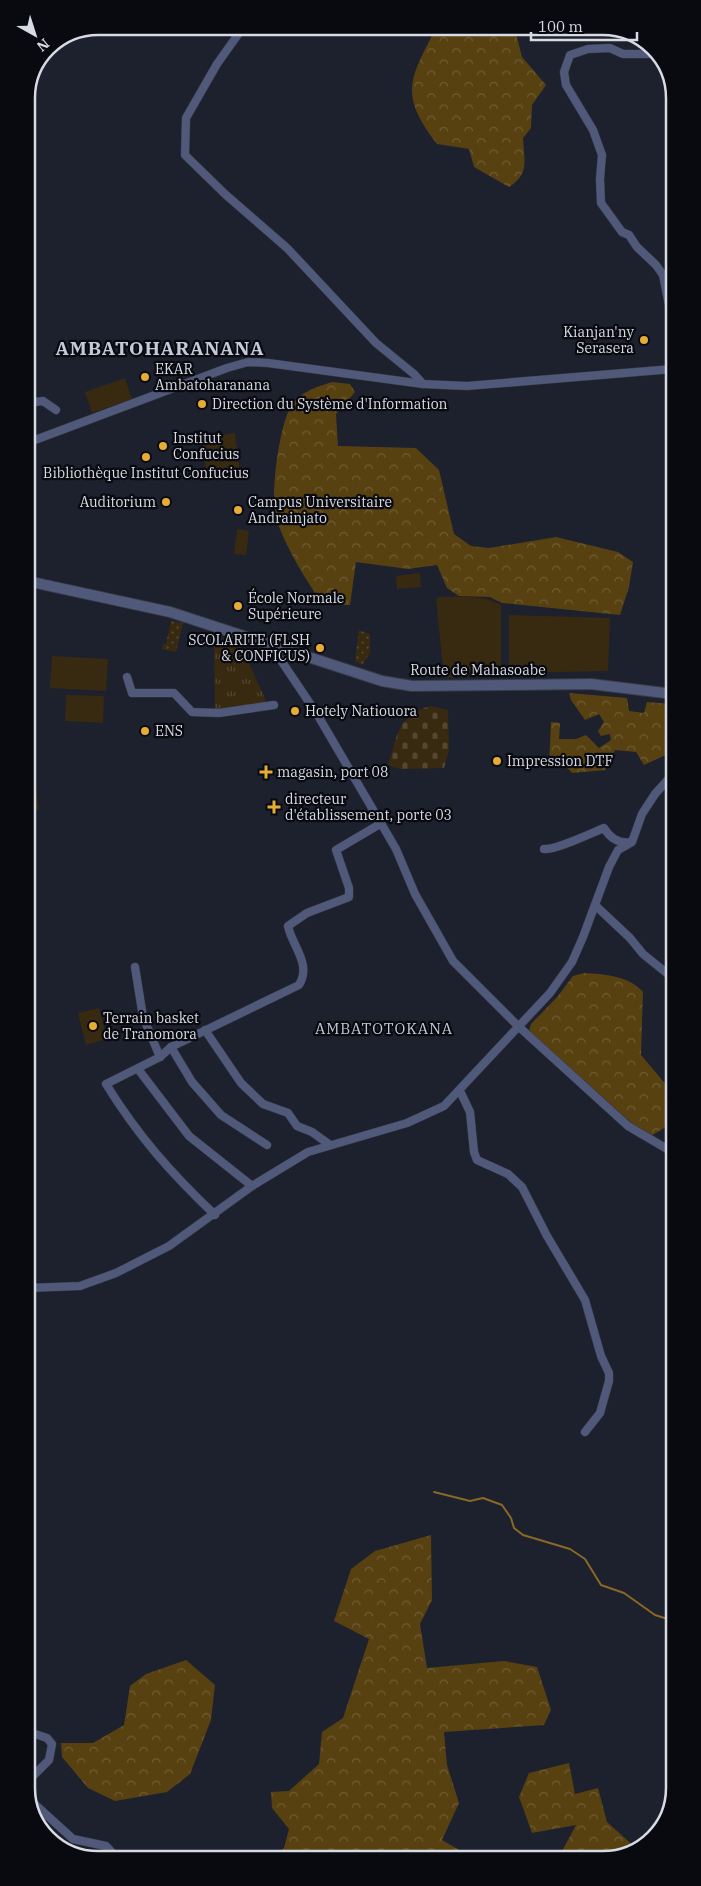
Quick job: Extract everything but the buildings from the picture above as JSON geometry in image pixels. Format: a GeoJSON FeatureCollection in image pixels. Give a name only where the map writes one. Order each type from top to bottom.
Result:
{"type":"FeatureCollection","features":[{"type":"Feature","properties":{"kind":"street"},"geometry":{"type":"LineString","coordinates":[[238,35],[217,64],[186,118],[185,155],[226,195],[287,248],[376,342],[423,384]]}},
{"type":"Feature","properties":{"kind":"street"},"geometry":{"type":"LineString","coordinates":[[648,54],[623,54],[610,48],[588,49],[570,55],[564,72],[566,86],[593,130],[602,155],[601,202],[622,232],[629,236],[637,247],[656,265],[663,275],[666,288]]}},
{"type":"Feature","properties":{"kind":"street"},"geometry":{"type":"LineString","coordinates":[[35,440],[227,368],[248,362],[296,365],[423,384],[467,386],[666,369]]}},
{"type":"Feature","properties":{"kind":"street"},"geometry":{"type":"LineString","coordinates":[[35,402],[43,401],[56,410]]}},
{"type":"Feature","properties":{"kind":"street","name":"Route de Mahasoabe"},"geometry":{"type":"LineString","coordinates":[[35,583],[162,610],[382,680],[412,686],[582,684],[666,693]]}},
{"type":"Feature","properties":{"kind":"street"},"geometry":{"type":"LineString","coordinates":[[270,644],[317,714],[396,849],[415,894],[453,961],[518,1026],[628,1126],[666,1148]]}},
{"type":"Feature","properties":{"kind":"street"},"geometry":{"type":"LineString","coordinates":[[127,677],[132,693],[174,693],[192,712],[219,713],[274,705]]}},
{"type":"Feature","properties":{"kind":"street"},"geometry":{"type":"LineString","coordinates":[[35,1288],[80,1286],[116,1273],[169,1246],[216,1215],[252,1186],[308,1152],[422,1118],[444,1106],[550,994],[572,962],[596,906],[609,867],[618,850],[632,842],[642,814],[655,794],[666,782]]}},
{"type":"Feature","properties":{"kind":"street"},"geometry":{"type":"LineString","coordinates":[[216,1215],[150,1149],[106,1084],[160,1057],[171,1047],[299,985],[303,978],[304,968],[290,937],[288,926],[307,913],[349,897],[349,888],[336,850],[380,824]]}},
{"type":"Feature","properties":{"kind":"street"},"geometry":{"type":"LineString","coordinates":[[544,850],[554,850],[570,840],[604,828],[616,840],[624,843],[632,842]]}},
{"type":"Feature","properties":{"kind":"street"},"geometry":{"type":"LineString","coordinates":[[596,906],[630,938],[643,954],[666,973]]}},
{"type":"Feature","properties":{"kind":"street"},"geometry":{"type":"LineString","coordinates":[[136,967],[143,1017],[160,1057]]}},
{"type":"Feature","properties":{"kind":"street"},"geometry":{"type":"LineString","coordinates":[[205,1030],[241,1083],[263,1104],[288,1113],[297,1126],[312,1132],[330,1145]]}},
{"type":"Feature","properties":{"kind":"street"},"geometry":{"type":"LineString","coordinates":[[171,1047],[192,1082],[221,1115],[267,1145]]}},
{"type":"Feature","properties":{"kind":"street"},"geometry":{"type":"LineString","coordinates":[[138,1069],[190,1136],[252,1186]]}},
{"type":"Feature","properties":{"kind":"street"},"geometry":{"type":"LineString","coordinates":[[460,1091],[470,1112],[474,1152],[477,1160],[508,1174],[522,1187],[547,1236],[585,1300],[610,1381],[600,1413],[585,1432]]}},
{"type":"Feature","properties":{"kind":"street"},"geometry":{"type":"LineString","coordinates":[[35,1734],[47,1738],[52,1744],[49,1760],[35,1774]]}},
{"type":"Feature","properties":{"kind":"street"},"geometry":{"type":"LineString","coordinates":[[39,1808],[73,1839],[106,1846],[110,1851]]}},
{"type":"Feature","properties":{"kind":"green space"},"geometry":{"type":"Polygon","coordinates":[[[432,35],[516,35],[522,57],[546,85],[532,105],[531,128],[523,138],[525,160],[523,172],[516,182],[509,187],[474,167],[469,149],[437,144],[417,112],[413,98],[412,86],[420,60],[432,35]]]}},
{"type":"Feature","properties":{"kind":"green space"},"geometry":{"type":"Polygon","coordinates":[[[125,378],[132,399],[92,413],[85,392],[125,378]]]}},
{"type":"Feature","properties":{"kind":"green space"},"geometry":{"type":"Polygon","coordinates":[[[332,382],[350,384],[355,392],[336,414],[338,446],[416,448],[439,470],[454,534],[471,546],[489,548],[556,537],[618,552],[633,562],[629,587],[620,615],[502,603],[490,597],[459,596],[447,588],[437,565],[408,569],[356,562],[350,605],[323,605],[297,564],[281,532],[275,511],[274,497],[279,447],[290,408],[303,394],[332,382]]]}},
{"type":"Feature","properties":{"kind":"green space"},"geometry":{"type":"Polygon","coordinates":[[[235,433],[240,474],[207,478],[202,438],[235,433]]]}},
{"type":"Feature","properties":{"kind":"green space"},"geometry":{"type":"Polygon","coordinates":[[[237,529],[249,531],[246,555],[234,554],[237,529]]]}},
{"type":"Feature","properties":{"kind":"green space"},"geometry":{"type":"Polygon","coordinates":[[[420,573],[421,587],[397,589],[396,576],[420,573]]]}},
{"type":"Feature","properties":{"kind":"green space"},"geometry":{"type":"Polygon","coordinates":[[[439,597],[487,599],[501,605],[501,673],[444,678],[436,599],[439,597]]]}},
{"type":"Feature","properties":{"kind":"green space"},"geometry":{"type":"Polygon","coordinates":[[[509,615],[610,618],[608,671],[509,673],[509,615]]]}},
{"type":"Feature","properties":{"kind":"green space"},"geometry":{"type":"Polygon","coordinates":[[[171,621],[183,623],[176,652],[162,649],[163,644],[166,644],[171,621]]]}},
{"type":"Feature","properties":{"kind":"green space"},"geometry":{"type":"Polygon","coordinates":[[[359,630],[370,634],[370,653],[362,665],[355,661],[359,630]]]}},
{"type":"Feature","properties":{"kind":"green space"},"geometry":{"type":"Polygon","coordinates":[[[239,639],[237,640],[267,703],[215,711],[214,640],[239,639]]]}},
{"type":"Feature","properties":{"kind":"green space"},"geometry":{"type":"Polygon","coordinates":[[[52,656],[108,659],[106,691],[50,688],[52,656]]]}},
{"type":"Feature","properties":{"kind":"green space"},"geometry":{"type":"Polygon","coordinates":[[[569,693],[627,698],[629,711],[644,713],[647,702],[666,703],[666,755],[644,765],[636,752],[615,750],[605,770],[572,773],[562,762],[549,767],[551,722],[560,723],[559,739],[576,739],[586,735],[599,748],[611,740],[610,734],[601,736],[598,731],[604,722],[599,714],[585,720],[571,700],[569,693]]]}},
{"type":"Feature","properties":{"kind":"green space"},"geometry":{"type":"Polygon","coordinates":[[[66,695],[104,696],[103,723],[65,721],[66,695]]]}},
{"type":"Feature","properties":{"kind":"green space"},"geometry":{"type":"Polygon","coordinates":[[[431,706],[448,710],[449,750],[444,768],[400,769],[388,765],[397,736],[405,721],[411,715],[431,706]]]}},
{"type":"Feature","properties":{"kind":"green space"},"geometry":{"type":"Polygon","coordinates":[[[35,781],[39,810],[35,810],[35,781]]]}},
{"type":"Feature","properties":{"kind":"green space"},"geometry":{"type":"Polygon","coordinates":[[[584,973],[608,975],[631,982],[643,992],[641,1055],[666,1085],[666,1127],[651,1136],[637,1128],[529,1031],[531,1024],[558,996],[573,976],[584,973]]]}},
{"type":"Feature","properties":{"kind":"green space","name":"Terrain basket de Tranomora"},"geometry":{"type":"Polygon","coordinates":[[[99,1008],[107,1039],[86,1045],[78,1013],[99,1008]]]}},
{"type":"Feature","properties":{"kind":"green space"},"geometry":{"type":"Polygon","coordinates":[[[431,1535],[432,1600],[420,1624],[427,1668],[504,1661],[537,1667],[551,1710],[544,1725],[444,1732],[447,1765],[459,1803],[442,1840],[461,1851],[281,1851],[284,1848],[289,1829],[272,1808],[271,1792],[289,1791],[319,1764],[322,1732],[343,1718],[369,1639],[334,1621],[351,1569],[375,1551],[431,1535]]]}},
{"type":"Feature","properties":{"kind":"green space"},"geometry":{"type":"Polygon","coordinates":[[[186,1660],[215,1685],[211,1720],[190,1774],[167,1792],[115,1801],[88,1788],[62,1757],[61,1743],[93,1743],[124,1725],[130,1686],[146,1674],[186,1660]]]}},
{"type":"Feature","properties":{"kind":"green space"},"geometry":{"type":"Polygon","coordinates":[[[569,1763],[575,1794],[598,1788],[607,1822],[631,1844],[619,1849],[603,1851],[562,1851],[576,1825],[532,1833],[519,1797],[529,1773],[569,1763]]]}},
{"type":"Feature","properties":{"kind":"waterway"},"geometry":{"type":"LineString","coordinates":[[434,1492],[470,1501],[483,1498],[502,1505],[511,1518],[514,1528],[523,1535],[570,1549],[585,1559],[601,1585],[624,1593],[655,1615],[666,1618]]}},
{"type":"Feature","properties":{"kind":"place","name":"Kianjan'ny Serasera"},"geometry":{"type":"Point","coordinates":[644,340]}},
{"type":"Feature","properties":{"kind":"place","name":"EKAR Ambatoharanana"},"geometry":{"type":"Point","coordinates":[145,377]}},
{"type":"Feature","properties":{"kind":"place","name":"Direction du Système d'Information"},"geometry":{"type":"Point","coordinates":[202,404]}},
{"type":"Feature","properties":{"kind":"place","name":"Institut Confucius"},"geometry":{"type":"Point","coordinates":[163,446]}},
{"type":"Feature","properties":{"kind":"place","name":"Bibliothèque Institut Confucius"},"geometry":{"type":"Point","coordinates":[146,457]}},
{"type":"Feature","properties":{"kind":"place","name":"Auditorium"},"geometry":{"type":"Point","coordinates":[166,502]}},
{"type":"Feature","properties":{"kind":"place","name":"Campus Universitaire Andrainjato"},"geometry":{"type":"Point","coordinates":[238,510]}},
{"type":"Feature","properties":{"kind":"place","name":"École Normale Supérieure"},"geometry":{"type":"Point","coordinates":[238,606]}},
{"type":"Feature","properties":{"kind":"place","name":"SCOLARITE (FLSH & CONFICUS)"},"geometry":{"type":"Point","coordinates":[320,648]}},
{"type":"Feature","properties":{"kind":"place","name":"Hotely Natiouora"},"geometry":{"type":"Point","coordinates":[295,711]}},
{"type":"Feature","properties":{"kind":"place","name":"ENS"},"geometry":{"type":"Point","coordinates":[145,731]}},
{"type":"Feature","properties":{"kind":"place","name":"Impression DTF"},"geometry":{"type":"Point","coordinates":[497,761]}},
{"type":"Feature","properties":{"kind":"place","name":"magasin, port 08"},"geometry":{"type":"Point","coordinates":[266,772]}},
{"type":"Feature","properties":{"kind":"place","name":"directeur d'établissement, porte 03"},"geometry":{"type":"Point","coordinates":[274,807]}},
{"type":"Feature","properties":{"kind":"place","name":"Terrain basket de Tranomora"},"geometry":{"type":"Point","coordinates":[93,1026]}},
{"type":"Feature","properties":{"kind":"district","name":"AMBATOHARANANA"},"geometry":{"type":"Point","coordinates":[160,348]}},
{"type":"Feature","properties":{"kind":"district","name":"AMBATOTOKANA"},"geometry":{"type":"Point","coordinates":[384,1028]}}]}
